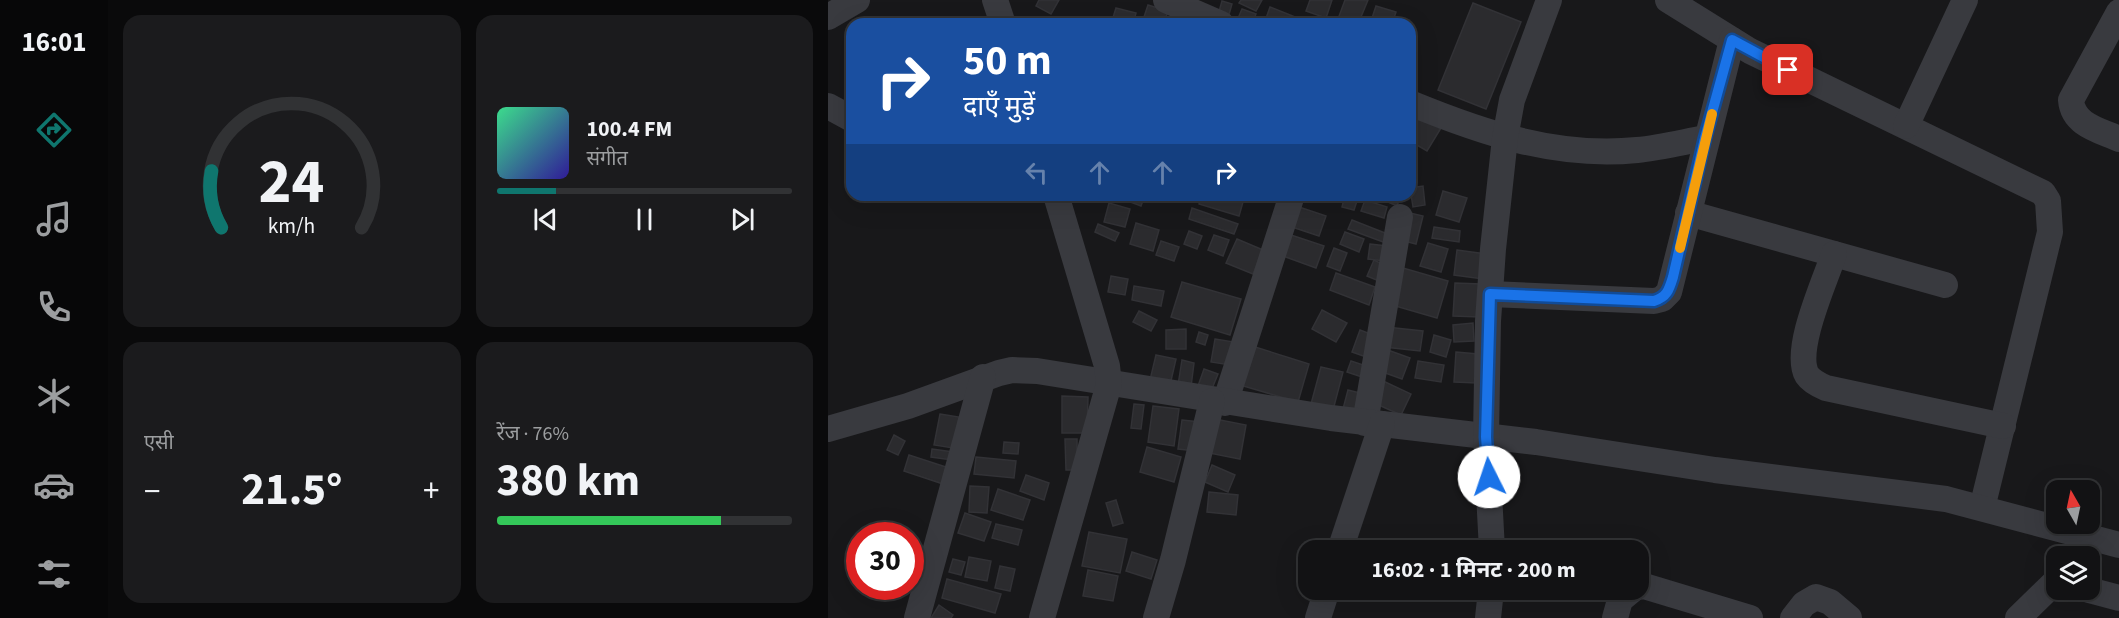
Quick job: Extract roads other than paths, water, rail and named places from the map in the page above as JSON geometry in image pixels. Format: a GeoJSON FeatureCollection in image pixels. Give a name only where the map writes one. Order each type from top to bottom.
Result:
{"type":"FeatureCollection","features":[{"type":"Feature","properties":{"kind":"street"},"geometry":{"type":"LineString","coordinates":[[828,16],[858,0]]}},
{"type":"Feature","properties":{"kind":"street"},"geometry":{"type":"LineString","coordinates":[[995,0],[1001,18]]}},
{"type":"Feature","properties":{"kind":"street"},"geometry":{"type":"LineString","coordinates":[[1166,0],[1207,18]]}},
{"type":"Feature","properties":{"kind":"street"},"geometry":{"type":"LineString","coordinates":[[1491,540],[1486,437],[1490,294],[1505,138],[1521,70],[1549,0]]}},
{"type":"Feature","properties":{"kind":"street"},"geometry":{"type":"LineString","coordinates":[[1906,126],[1965,0]]}},
{"type":"Feature","properties":{"kind":"street"},"geometry":{"type":"LineString","coordinates":[[1679,3],[1750,51],[2034,186],[2048,201],[2050,232],[1982,508]]}},
{"type":"Feature","properties":{"kind":"street"},"geometry":{"type":"LineString","coordinates":[[2119,12],[2071,100],[2072,111],[2078,119],[2119,139]]}},
{"type":"Feature","properties":{"kind":"street"},"geometry":{"type":"LineString","coordinates":[[1490,294],[1654,301],[1662,299],[1669,292],[1705,138],[1732,40]]}},
{"type":"Feature","properties":{"kind":"street"},"geometry":{"type":"LineString","coordinates":[[1416,105],[1505,138],[1589,152],[1639,150],[1705,138]]}},
{"type":"Feature","properties":{"kind":"street"},"geometry":{"type":"LineString","coordinates":[[828,106],[846,115]]}},
{"type":"Feature","properties":{"kind":"street"},"geometry":{"type":"LineString","coordinates":[[1042,618],[1109,384],[1107,366],[1058,201]]}},
{"type":"Feature","properties":{"kind":"street"},"geometry":{"type":"LineString","coordinates":[[1156,618],[1219,402],[1290,201]]}},
{"type":"Feature","properties":{"kind":"street"},"geometry":{"type":"LineString","coordinates":[[1688,213],[1946,285]]}},
{"type":"Feature","properties":{"kind":"street"},"geometry":{"type":"LineString","coordinates":[[1343,540],[1373,423],[1401,217]]}},
{"type":"Feature","properties":{"kind":"street"},"geometry":{"type":"LineString","coordinates":[[1834,254],[1803,346],[1804,369],[1809,377],[1826,388],[2002,426]]}},
{"type":"Feature","properties":{"kind":"street"},"geometry":{"type":"LineString","coordinates":[[828,429],[908,406],[983,378],[1023,370],[1219,402],[1946,499],[1982,508],[2097,546]]}},
{"type":"Feature","properties":{"kind":"street"},"geometry":{"type":"LineString","coordinates":[[917,618],[983,378]]}},
{"type":"Feature","properties":{"kind":"street"},"geometry":{"type":"LineString","coordinates":[[1649,588],[1750,618]]}},
{"type":"Feature","properties":{"kind":"street"},"geometry":{"type":"LineString","coordinates":[[2018,618],[2046,590]]}},
{"type":"Feature","properties":{"kind":"street"},"geometry":{"type":"LineString","coordinates":[[2100,593],[2119,598]]}},
{"type":"Feature","properties":{"kind":"street"},"geometry":{"type":"LineString","coordinates":[[1793,618],[1804,604],[1816,597],[1830,602],[1849,618]]}},
{"type":"Feature","properties":{"kind":"street"},"geometry":{"type":"LineString","coordinates":[[1318,618],[1324,600]]}},
{"type":"Feature","properties":{"kind":"street"},"geometry":{"type":"LineString","coordinates":[[1488,618],[1490,600]]}},
{"type":"Feature","properties":{"kind":"street"},"geometry":{"type":"LineString","coordinates":[[1615,618],[1620,600]]}}]}
